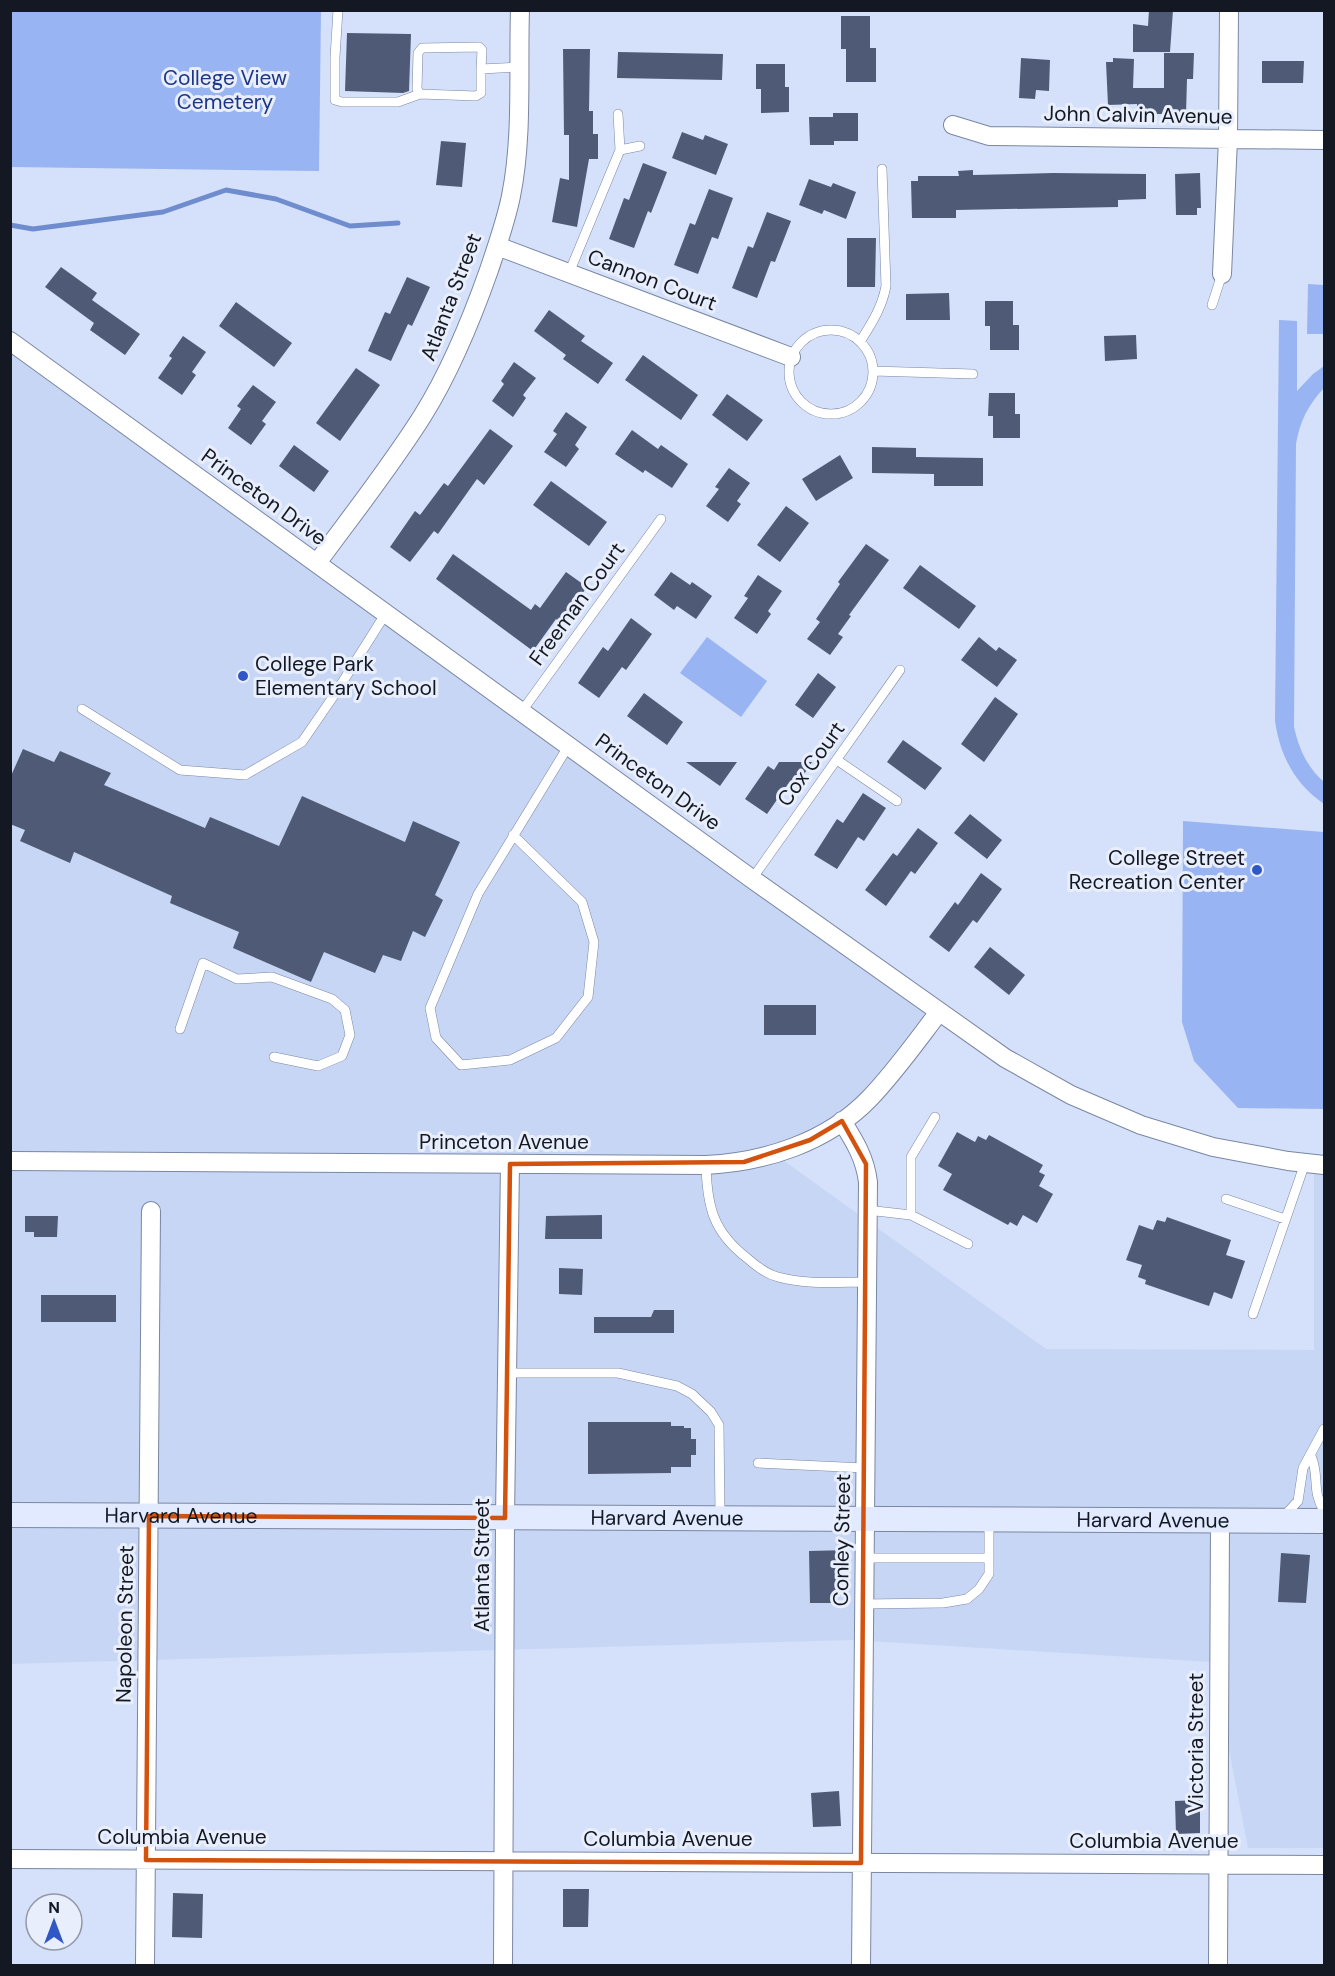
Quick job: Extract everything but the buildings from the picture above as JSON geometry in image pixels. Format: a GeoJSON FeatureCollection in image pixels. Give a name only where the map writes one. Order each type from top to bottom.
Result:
{"type":"FeatureCollection","features":[{"type":"Feature","properties":{"kind":"street","name":"Atlanta Street"},"geometry":{"type":"LineString","coordinates":[[317,563],[400,450],[424,413],[464,338],[497,246],[511,197],[517,148],[520,10]]}},
{"type":"Feature","properties":{"kind":"street"},"geometry":{"type":"LineString","coordinates":[[1222,274],[1228,139],[1228,10]]}},
{"type":"Feature","properties":{"kind":"street","name":"John Calvin Avenue"},"geometry":{"type":"LineString","coordinates":[[953,125],[989,136],[1324,140]]}},
{"type":"Feature","properties":{"kind":"street","name":"Cannon Court"},"geometry":{"type":"LineString","coordinates":[[497,246],[791,357]]}},
{"type":"Feature","properties":{"kind":"street","name":"Princeton Drive"},"geometry":{"type":"LineString","coordinates":[[10,341],[752,879],[1005,1058],[1071,1095],[1141,1125],[1213,1147],[1324,1165]]}},
{"type":"Feature","properties":{"kind":"street","name":"Princeton Avenue"},"geometry":{"type":"LineString","coordinates":[[10,1161],[706,1165],[744,1162],[777,1154],[810,1140],[842,1121],[867,1101],[890,1076],[939,1012]]}},
{"type":"Feature","properties":{"kind":"street","name":"Conley Street"},"geometry":{"type":"LineString","coordinates":[[842,1121],[860,1149],[866,1164],[868,1182],[861,1965]]}},
{"type":"Feature","properties":{"kind":"street","name":"Atlanta Street"},"geometry":{"type":"LineString","coordinates":[[503,1965],[505,1518],[510,1164]]}},
{"type":"Feature","properties":{"kind":"street","name":"Napoleon Street"},"geometry":{"type":"LineString","coordinates":[[145,1965],[152,1212]]}},
{"type":"Feature","properties":{"kind":"street","name":"Harvard Avenue"},"geometry":{"type":"LineString","coordinates":[[10,1515],[1324,1521]]}},
{"type":"Feature","properties":{"kind":"street","name":"Victoria Street"},"geometry":{"type":"LineString","coordinates":[[1218,1965],[1220,1521]]}},
{"type":"Feature","properties":{"kind":"street","name":"Columbia Avenue"},"geometry":{"type":"LineString","coordinates":[[10,1859],[1324,1865]]}},
{"type":"Feature","properties":{"kind":"lane"},"geometry":{"type":"LineString","coordinates":[[338,10],[334,57],[335,100],[398,102],[420,94],[476,96],[481,93],[482,50],[479,47],[422,48],[418,53],[417,89],[420,94]]}},
{"type":"Feature","properties":{"kind":"lane"},"geometry":{"type":"LineString","coordinates":[[481,69],[519,67]]}},
{"type":"Feature","properties":{"kind":"lane"},"geometry":{"type":"LineString","coordinates":[[569,273],[620,150],[618,114]]}},
{"type":"Feature","properties":{"kind":"lane"},"geometry":{"type":"LineString","coordinates":[[620,150],[640,146]]}},
{"type":"Feature","properties":{"kind":"lane"},"geometry":{"type":"LineString","coordinates":[[860,342],[884,299],[886,286],[882,169]]}},
{"type":"Feature","properties":{"kind":"lane"},"geometry":{"type":"LineString","coordinates":[[1212,305],[1222,274]]}},
{"type":"Feature","properties":{"kind":"lane"},"geometry":{"type":"LineString","coordinates":[[835,330],[848,334],[860,342],[867,350],[873,371],[871,385],[865,397],[856,406],[843,412],[830,414],[817,412],[805,406],[795,396],[788,370],[791,357],[798,345],[808,336],[821,331],[835,330]]}},
{"type":"Feature","properties":{"kind":"lane"},"geometry":{"type":"LineString","coordinates":[[873,371],[972,374]]}},
{"type":"Feature","properties":{"kind":"lane","name":"Freeman Court"},"geometry":{"type":"LineString","coordinates":[[522,711],[661,519]]}},
{"type":"Feature","properties":{"kind":"lane"},"geometry":{"type":"LineString","coordinates":[[82,709],[180,770],[245,775],[302,742],[336,694],[386,613]]}},
{"type":"Feature","properties":{"kind":"lane","name":"Cox Court"},"geometry":{"type":"LineString","coordinates":[[752,879],[900,670]]}},
{"type":"Feature","properties":{"kind":"lane"},"geometry":{"type":"LineString","coordinates":[[513,835],[582,902],[594,942],[588,997],[556,1038],[510,1060],[461,1065],[436,1038],[430,1008],[478,894],[513,835],[569,745]]}},
{"type":"Feature","properties":{"kind":"lane"},"geometry":{"type":"LineString","coordinates":[[837,760],[897,801]]}},
{"type":"Feature","properties":{"kind":"lane"},"geometry":{"type":"LineString","coordinates":[[180,1029],[202,963],[237,979],[272,977],[332,999],[345,1010],[350,1035],[342,1056],[318,1066],[274,1058]]}},
{"type":"Feature","properties":{"kind":"lane"},"geometry":{"type":"LineString","coordinates":[[911,1215],[911,1157],[935,1117]]}},
{"type":"Feature","properties":{"kind":"lane"},"geometry":{"type":"LineString","coordinates":[[1252,1314],[1305,1163]]}},
{"type":"Feature","properties":{"kind":"lane"},"geometry":{"type":"LineString","coordinates":[[706,1165],[707,1194],[720,1232],[737,1251],[760,1269],[778,1277],[810,1282],[867,1282]]}},
{"type":"Feature","properties":{"kind":"lane"},"geometry":{"type":"LineString","coordinates":[[1226,1199],[1285,1219]]}},
{"type":"Feature","properties":{"kind":"lane"},"geometry":{"type":"LineString","coordinates":[[867,1210],[911,1215],[968,1244]]}},
{"type":"Feature","properties":{"kind":"lane"},"geometry":{"type":"LineString","coordinates":[[507,1373],[618,1372],[677,1386],[693,1394],[711,1412],[719,1425],[720,1520]]}},
{"type":"Feature","properties":{"kind":"lane"},"geometry":{"type":"LineString","coordinates":[[1278,1521],[1298,1502],[1303,1468],[1324,1429]]}},
{"type":"Feature","properties":{"kind":"lane"},"geometry":{"type":"LineString","coordinates":[[1311,1456],[1316,1468],[1317,1498],[1324,1511]]}},
{"type":"Feature","properties":{"kind":"lane"},"geometry":{"type":"LineString","coordinates":[[758,1463],[865,1468]]}},
{"type":"Feature","properties":{"kind":"lane"},"geometry":{"type":"LineString","coordinates":[[863,1604],[943,1603],[967,1599],[980,1589],[988,1574],[989,1520]]}},
{"type":"Feature","properties":{"kind":"lane"},"geometry":{"type":"LineString","coordinates":[[864,1558],[989,1558]]}},
{"type":"Feature","properties":{"kind":"highlighted area"},"geometry":{"type":"Polygon","coordinates":[[[842,1121],[866,1164],[861,1863],[146,1860],[149,1516],[505,1518],[510,1164],[744,1162],[810,1140],[842,1121]]]}},
{"type":"Feature","properties":{"kind":"shaded area"},"geometry":{"type":"Polygon","coordinates":[[[10,338],[939,1015],[862,1104],[780,1158],[1046,1349],[1314,1350],[1314,1173],[1324,1173],[1324,1848],[1248,1848],[1212,1662],[852,1640],[11,1664],[10,338]]]}},
{"type":"Feature","properties":{"kind":"green space","name":"College View Cemetery"},"geometry":{"type":"Polygon","coordinates":[[[11,10],[321,11],[319,171],[11,167],[11,10]]]}},
{"type":"Feature","properties":{"kind":"green space"},"geometry":{"type":"Polygon","coordinates":[[[1308,284],[1324,285],[1324,334],[1307,334],[1308,284]]]}},
{"type":"Feature","properties":{"kind":"green space"},"geometry":{"type":"Polygon","coordinates":[[[1279,320],[1297,321],[1297,391],[1324,366],[1324,388],[1306,414],[1296,444],[1294,727],[1304,757],[1324,782],[1324,804],[1305,788],[1290,768],[1277,734],[1275,721],[1279,320]]]}},
{"type":"Feature","properties":{"kind":"green space"},"geometry":{"type":"Polygon","coordinates":[[[707,637],[767,681],[741,717],[680,673],[707,637]]]}},
{"type":"Feature","properties":{"kind":"green space"},"geometry":{"type":"Polygon","coordinates":[[[1183,821],[1324,832],[1324,1109],[1238,1108],[1194,1061],[1182,1022],[1183,821]]]}},
{"type":"Feature","properties":{"kind":"waterway"},"geometry":{"type":"LineString","coordinates":[[10,225],[33,229],[163,212],[226,190],[276,199],[350,226],[398,223]]}},
{"type":"Feature","properties":{"kind":"place","name":"College Park Elementary School"},"geometry":{"type":"Point","coordinates":[243,676]}},
{"type":"Feature","properties":{"kind":"place","name":"College Street Recreation Center"},"geometry":{"type":"Point","coordinates":[1257,870]}}]}
